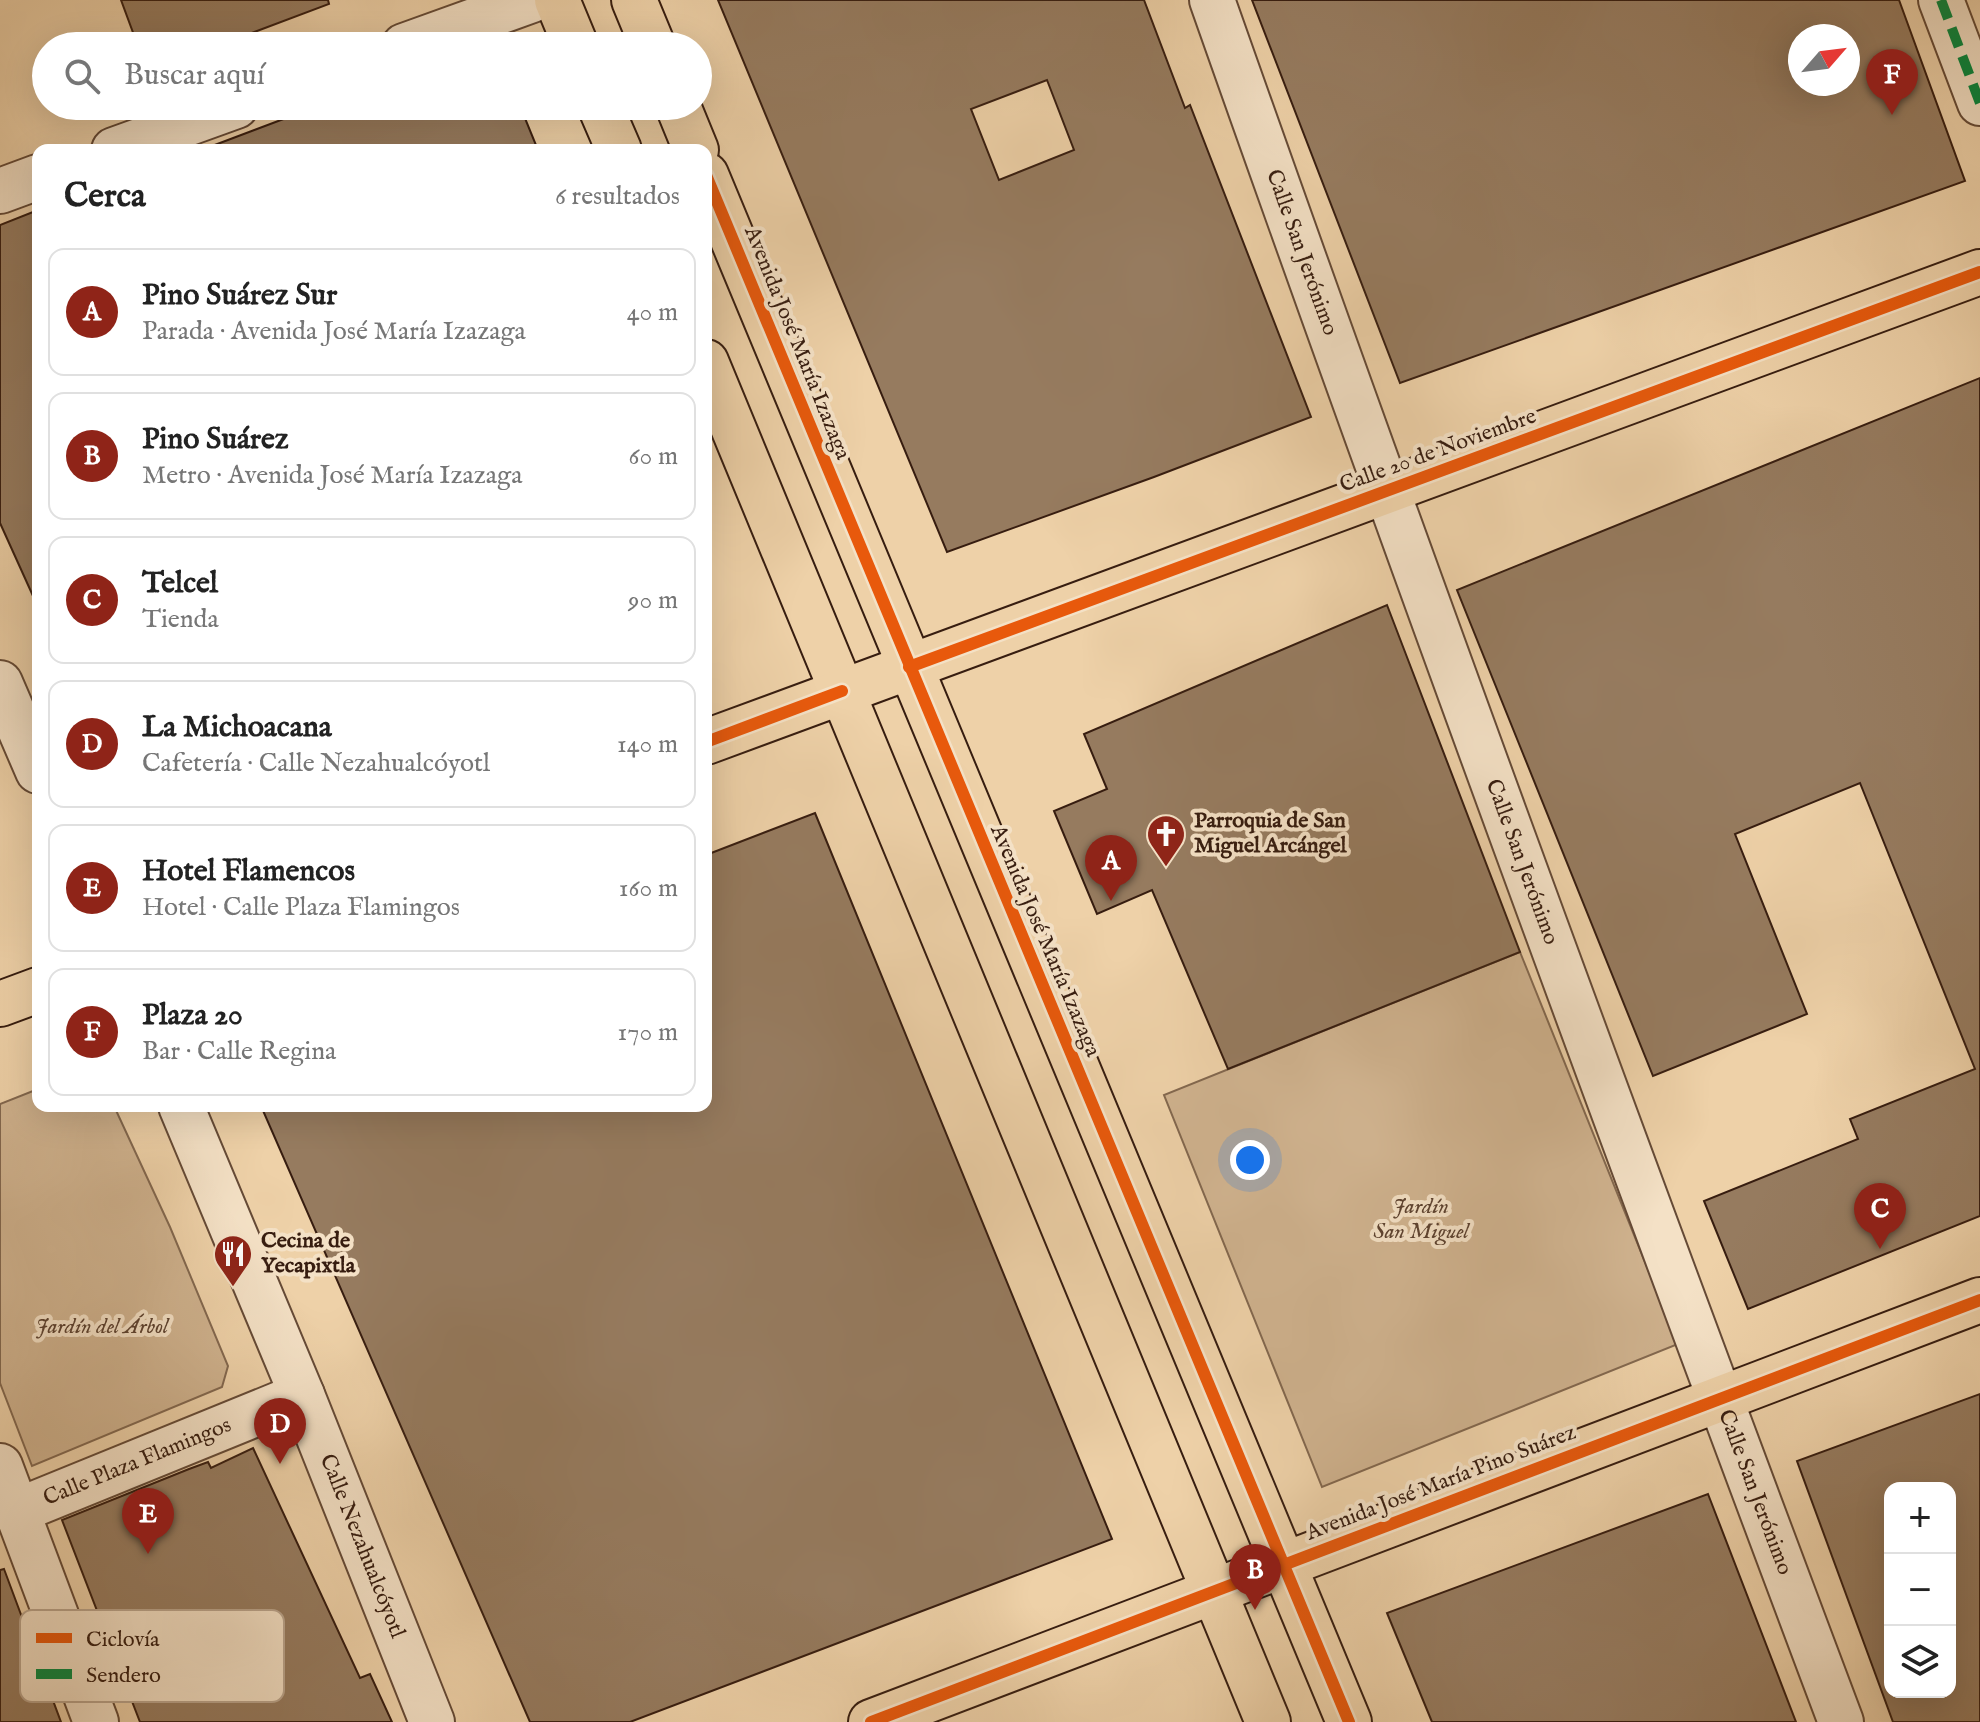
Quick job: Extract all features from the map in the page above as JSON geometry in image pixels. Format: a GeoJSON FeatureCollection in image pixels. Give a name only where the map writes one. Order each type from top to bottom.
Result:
{"type":"FeatureCollection","features":[{"type":"Feature","properties":{"kind":"main road"},"geometry":{"type":"LineString","coordinates":[[557,0],[570,32]]}},
{"type":"Feature","properties":{"kind":"main road"},"geometry":{"type":"LineString","coordinates":[[634,0],[647,32]]}},
{"type":"Feature","properties":{"kind":"main road"},"geometry":{"type":"LineString","coordinates":[[606,120],[616,144]]}},
{"type":"Feature","properties":{"kind":"main road"},"geometry":{"type":"LineString","coordinates":[[684,120],[694,144]]}},
{"type":"Feature","properties":{"kind":"main road","name":"Avenida José María Izazaga"},"geometry":{"type":"LineString","coordinates":[[712,190],[1349,1722]]}},
{"type":"Feature","properties":{"kind":"main road","name":"Calle 20 de Noviembre"},"geometry":{"type":"LineString","coordinates":[[712,740],[1980,272]]}},
{"type":"Feature","properties":{"kind":"main road"},"geometry":{"type":"LineString","coordinates":[[712,377],[1268,1722]]}},
{"type":"Feature","properties":{"kind":"main road"},"geometry":{"type":"LineString","coordinates":[[0,1004],[32,992]]}},
{"type":"Feature","properties":{"kind":"main road","name":"Avenida José María Pino Suárez"},"geometry":{"type":"LineString","coordinates":[[871,1722],[1980,1300]]}},
{"type":"Feature","properties":{"kind":"street"},"geometry":{"type":"LineString","coordinates":[[443,32],[532,0]]}},
{"type":"Feature","properties":{"kind":"street","name":"Calle San Jerónimo"},"geometry":{"type":"LineString","coordinates":[[1212,0],[1385,492],[1841,1722]]}},
{"type":"Feature","properties":{"kind":"street"},"geometry":{"type":"LineString","coordinates":[[1941,0],[1980,103]]}},
{"type":"Feature","properties":{"kind":"street"},"geometry":{"type":"LineString","coordinates":[[131,144],[197,120]]}},
{"type":"Feature","properties":{"kind":"street"},"geometry":{"type":"LineString","coordinates":[[0,191],[32,179]]}},
{"type":"Feature","properties":{"kind":"street"},"geometry":{"type":"LineString","coordinates":[[0,683],[32,757]]}},
{"type":"Feature","properties":{"kind":"street","name":"Calle Nezahualcóyotl"},"geometry":{"type":"LineString","coordinates":[[184,1112],[302,1395],[432,1722]]}},
{"type":"Feature","properties":{"kind":"street","name":"Calle Plaza Flamingos"},"geometry":{"type":"LineString","coordinates":[[17,1511],[302,1395]]}},
{"type":"Feature","properties":{"kind":"street"},"geometry":{"type":"LineString","coordinates":[[0,1466],[54,1610]]}},
{"type":"Feature","properties":{"kind":"street"},"geometry":{"type":"LineString","coordinates":[[89,1702],[96,1722]]}},
{"type":"Feature","properties":{"kind":"green space","name":"Jardín San Miguel"},"geometry":{"type":"Polygon","coordinates":[[[1520,952],[1678,1344],[1322,1487],[1164,1095],[1520,952]]]}},
{"type":"Feature","properties":{"kind":"green space","name":"Jardín del Árbol"},"geometry":{"type":"Polygon","coordinates":[[[32,1091],[32,1112],[117,1112],[170,1227],[228,1366],[222,1387],[32,1466],[0,1383],[0,1104],[32,1091]]]}},
{"type":"Feature","properties":{"kind":"building"},"geometry":{"type":"Polygon","coordinates":[[[121,0],[328,0],[329,4],[254,32],[133,32],[121,0]]]}},
{"type":"Feature","properties":{"kind":"building"},"geometry":{"type":"Polygon","coordinates":[[[718,0],[1144,0],[1185,108],[1190,105],[1311,417],[947,552],[718,0]],[[1047,80],[971,109],[999,180],[1074,150],[1047,80]]]}},
{"type":"Feature","properties":{"kind":"building"},"geometry":{"type":"Polygon","coordinates":[[[1252,0],[1899,0],[1965,181],[1400,383],[1252,0]]]}},
{"type":"Feature","properties":{"kind":"building"},"geometry":{"type":"Polygon","coordinates":[[[281,120],[526,120],[536,144],[217,144],[281,120]]]}},
{"type":"Feature","properties":{"kind":"building"},"geometry":{"type":"Polygon","coordinates":[[[32,212],[32,594],[0,523],[0,225],[32,212]]]}},
{"type":"Feature","properties":{"kind":"building"},"geometry":{"type":"Polygon","coordinates":[[[1980,378],[1980,1216],[1748,1309],[1704,1201],[1858,1139],[1850,1119],[1975,1069],[1860,783],[1735,834],[1807,1014],[1653,1076],[1457,590],[1980,378]]]}},
{"type":"Feature","properties":{"kind":"building"},"geometry":{"type":"Polygon","coordinates":[[[1387,605],[1520,952],[1228,1069],[1152,890],[1097,914],[1054,811],[1107,789],[1084,734],[1387,605]]]}},
{"type":"Feature","properties":{"kind":"building"},"geometry":{"type":"Polygon","coordinates":[[[815,813],[1112,1539],[630,1722],[530,1722],[264,1112],[712,1112],[712,853],[815,813]]]}},
{"type":"Feature","properties":{"kind":"building"},"geometry":{"type":"Polygon","coordinates":[[[1980,1394],[1980,1722],[1893,1722],[1884,1698],[1956,1698],[1956,1482],[1884,1482],[1884,1698],[1797,1461],[1980,1394]]]}},
{"type":"Feature","properties":{"kind":"building"},"geometry":{"type":"Polygon","coordinates":[[[253,1448],[360,1678],[370,1674],[392,1722],[140,1722],[132,1702],[284,1702],[284,1610],[97,1610],[62,1520],[208,1462],[211,1468],[253,1448]]]}},
{"type":"Feature","properties":{"kind":"building"},"geometry":{"type":"Polygon","coordinates":[[[1708,1494],[1796,1722],[1432,1722],[1387,1613],[1708,1494]]]}},
{"type":"Feature","properties":{"kind":"building"},"geometry":{"type":"Polygon","coordinates":[[[4,1569],[20,1612],[20,1702],[54,1702],[61,1722],[0,1722],[0,1570],[4,1569]]]}},
{"type":"Feature","properties":{"kind":"marked path"},"geometry":{"type":"LineString","coordinates":[[1941,0],[1980,103]]}},
{"type":"Feature","properties":{"kind":"cycle path"},"geometry":{"type":"LineString","coordinates":[[712,189],[1349,1722]]}},
{"type":"Feature","properties":{"kind":"cycle path"},"geometry":{"type":"LineString","coordinates":[[909,667],[1980,272]]}},
{"type":"Feature","properties":{"kind":"cycle path"},"geometry":{"type":"LineString","coordinates":[[712,740],[842,691]]}},
{"type":"Feature","properties":{"kind":"cycle path"},"geometry":{"type":"LineString","coordinates":[[871,1722],[1980,1300]]}},
{"type":"Feature","properties":{"kind":"place","name":"Plaza 20"},"geometry":{"type":"Point","coordinates":[1892,115]}},
{"type":"Feature","properties":{"kind":"place","name":"Parroquia de San Miguel Arcángel"},"geometry":{"type":"Point","coordinates":[1166,868]}},
{"type":"Feature","properties":{"kind":"place","name":"Pino Suárez Sur"},"geometry":{"type":"Point","coordinates":[1111,901]}},
{"type":"Feature","properties":{"kind":"place","name":"Telcel"},"geometry":{"type":"Point","coordinates":[1880,1249]}},
{"type":"Feature","properties":{"kind":"place","name":"Cecina de Yecapixtla"},"geometry":{"type":"Point","coordinates":[233,1288]}},
{"type":"Feature","properties":{"kind":"place","name":"La Michoacana"},"geometry":{"type":"Point","coordinates":[280,1464]}},
{"type":"Feature","properties":{"kind":"place","name":"Hotel Flamencos"},"geometry":{"type":"Point","coordinates":[148,1554]}},
{"type":"Feature","properties":{"kind":"place","name":"Pino Suárez"},"geometry":{"type":"Point","coordinates":[1255,1610]}}]}
